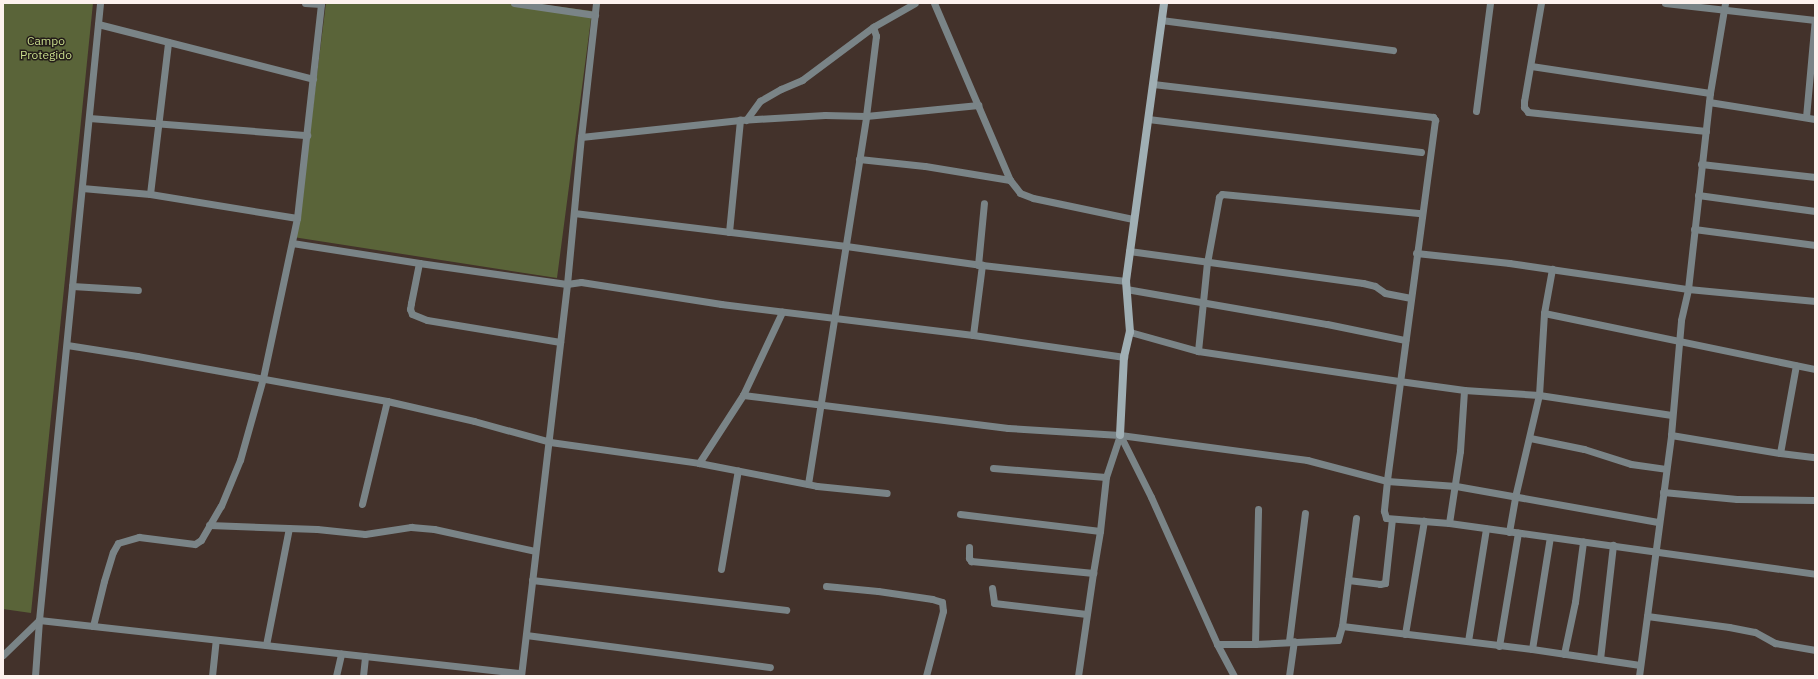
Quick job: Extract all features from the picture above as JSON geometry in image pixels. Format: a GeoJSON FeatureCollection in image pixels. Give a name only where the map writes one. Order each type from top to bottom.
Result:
{"type":"FeatureCollection","features":[{"type":"Feature","properties":{"kind":"street"},"geometry":{"type":"LineString","coordinates":[[35,676],[39,620],[100,3]]}},
{"type":"Feature","properties":{"kind":"street"},"geometry":{"type":"LineString","coordinates":[[93,626],[104,581],[113,552],[118,543],[139,537],[195,544],[200,540],[222,506],[240,460],[263,378],[297,218],[321,4],[305,3]]}},
{"type":"Feature","properties":{"kind":"street"},"geometry":{"type":"LineString","coordinates":[[514,3],[595,15]]}},
{"type":"Feature","properties":{"kind":"street"},"geometry":{"type":"LineString","coordinates":[[39,620],[521,675],[535,551],[550,442],[596,3]]}},
{"type":"Feature","properties":{"kind":"street"},"geometry":{"type":"LineString","coordinates":[[729,232],[743,120],[760,102],[781,89],[802,80],[873,27],[915,3]]}},
{"type":"Feature","properties":{"kind":"street"},"geometry":{"type":"LineString","coordinates":[[934,3],[1010,180],[1020,193],[1033,198],[1133,219]]}},
{"type":"Feature","properties":{"kind":"street"},"geometry":{"type":"LineString","coordinates":[[1078,676],[1092,572],[1100,531],[1106,477],[1120,435],[1124,357],[1130,332],[1126,285],[1133,219],[1164,3]]}},
{"type":"Feature","properties":{"kind":"street"},"geometry":{"type":"LineString","coordinates":[[1476,111],[1490,3]]}},
{"type":"Feature","properties":{"kind":"street"},"geometry":{"type":"LineString","coordinates":[[1541,3],[1524,101],[1524,107],[1528,112],[1706,131]]}},
{"type":"Feature","properties":{"kind":"street"},"geometry":{"type":"LineString","coordinates":[[1665,3],[1725,6],[1815,20],[1806,117]]}},
{"type":"Feature","properties":{"kind":"street"},"geometry":{"type":"LineString","coordinates":[[1639,676],[1656,551],[1658,522],[1671,435],[1678,339],[1688,288],[1710,93],[1725,6]]}},
{"type":"Feature","properties":{"kind":"street"},"geometry":{"type":"LineString","coordinates":[[1161,20],[1393,50]]}},
{"type":"Feature","properties":{"kind":"street"},"geometry":{"type":"LineString","coordinates":[[98,24],[313,79]]}},
{"type":"Feature","properties":{"kind":"street"},"geometry":{"type":"LineString","coordinates":[[808,484],[866,116],[876,36],[873,27]]}},
{"type":"Feature","properties":{"kind":"street"},"geometry":{"type":"LineString","coordinates":[[150,194],[168,42]]}},
{"type":"Feature","properties":{"kind":"street"},"geometry":{"type":"LineString","coordinates":[[1531,66],[1710,93]]}},
{"type":"Feature","properties":{"kind":"street"},"geometry":{"type":"LineString","coordinates":[[1153,84],[1433,118],[1387,481],[1384,514],[1386,518],[1449,523],[1815,574]]}},
{"type":"Feature","properties":{"kind":"street"},"geometry":{"type":"LineString","coordinates":[[1709,102],[1815,119]]}},
{"type":"Feature","properties":{"kind":"street"},"geometry":{"type":"LineString","coordinates":[[581,137],[743,120],[825,115],[866,116],[978,105]]}},
{"type":"Feature","properties":{"kind":"street"},"geometry":{"type":"LineString","coordinates":[[89,118],[306,135]]}},
{"type":"Feature","properties":{"kind":"street"},"geometry":{"type":"LineString","coordinates":[[1148,119],[1421,152]]}},
{"type":"Feature","properties":{"kind":"street"},"geometry":{"type":"LineString","coordinates":[[859,159],[925,166],[1010,180]]}},
{"type":"Feature","properties":{"kind":"street"},"geometry":{"type":"LineString","coordinates":[[1701,164],[1815,177]]}},
{"type":"Feature","properties":{"kind":"street"},"geometry":{"type":"LineString","coordinates":[[82,188],[150,194],[297,218]]}},
{"type":"Feature","properties":{"kind":"street"},"geometry":{"type":"LineString","coordinates":[[1198,351],[1207,263],[1219,197],[1222,194],[1421,213]]}},
{"type":"Feature","properties":{"kind":"street"},"geometry":{"type":"LineString","coordinates":[[1698,196],[1815,211]]}},
{"type":"Feature","properties":{"kind":"street"},"geometry":{"type":"LineString","coordinates":[[973,335],[984,203]]}},
{"type":"Feature","properties":{"kind":"street"},"geometry":{"type":"LineString","coordinates":[[574,213],[846,246],[1126,285],[1202,303],[1327,324],[1405,340]]}},
{"type":"Feature","properties":{"kind":"street"},"geometry":{"type":"LineString","coordinates":[[1694,229],[1815,245]]}},
{"type":"Feature","properties":{"kind":"street"},"geometry":{"type":"LineString","coordinates":[[292,243],[567,284],[581,282],[782,312],[973,335],[1124,357]]}},
{"type":"Feature","properties":{"kind":"street"},"geometry":{"type":"LineString","coordinates":[[1130,251],[1207,263],[1363,283],[1375,286],[1385,293],[1410,298]]}},
{"type":"Feature","properties":{"kind":"street"},"geometry":{"type":"LineString","coordinates":[[1416,253],[1552,269],[1688,288],[1815,301]]}},
{"type":"Feature","properties":{"kind":"street"},"geometry":{"type":"LineString","coordinates":[[419,263],[410,309],[412,314],[427,320],[560,342]]}},
{"type":"Feature","properties":{"kind":"street"},"geometry":{"type":"LineString","coordinates":[[1509,532],[1515,496],[1539,395],[1544,312],[1552,269]]}},
{"type":"Feature","properties":{"kind":"street"},"geometry":{"type":"LineString","coordinates":[[72,286],[138,290]]}},
{"type":"Feature","properties":{"kind":"street"},"geometry":{"type":"LineString","coordinates":[[699,463],[743,395],[782,312]]}},
{"type":"Feature","properties":{"kind":"street"},"geometry":{"type":"LineString","coordinates":[[1544,312],[1815,369]]}},
{"type":"Feature","properties":{"kind":"street"},"geometry":{"type":"LineString","coordinates":[[1130,332],[1198,351],[1399,382],[1464,390],[1539,395],[1672,415]]}},
{"type":"Feature","properties":{"kind":"street"},"geometry":{"type":"LineString","coordinates":[[67,345],[263,378],[387,401],[474,421],[550,442],[699,463],[808,484],[887,493]]}},
{"type":"Feature","properties":{"kind":"street"},"geometry":{"type":"LineString","coordinates":[[1780,453],[1796,365]]}},
{"type":"Feature","properties":{"kind":"street"},"geometry":{"type":"LineString","coordinates":[[1449,523],[1456,486],[1464,390]]}},
{"type":"Feature","properties":{"kind":"street"},"geometry":{"type":"LineString","coordinates":[[743,395],[820,403],[1008,428],[1120,435],[1307,460],[1387,481],[1456,486],[1658,522]]}},
{"type":"Feature","properties":{"kind":"street"},"geometry":{"type":"LineString","coordinates":[[362,504],[387,401]]}},
{"type":"Feature","properties":{"kind":"street"},"geometry":{"type":"LineString","coordinates":[[1120,435],[1168,532],[1218,644],[1234,676]]}},
{"type":"Feature","properties":{"kind":"street"},"geometry":{"type":"LineString","coordinates":[[1671,435],[1780,453],[1815,457]]}},
{"type":"Feature","properties":{"kind":"street"},"geometry":{"type":"LineString","coordinates":[[1530,438],[1584,449],[1631,464],[1666,469]]}},
{"type":"Feature","properties":{"kind":"street"},"geometry":{"type":"LineString","coordinates":[[993,468],[1106,477]]}},
{"type":"Feature","properties":{"kind":"street"},"geometry":{"type":"LineString","coordinates":[[721,569],[738,470]]}},
{"type":"Feature","properties":{"kind":"street"},"geometry":{"type":"LineString","coordinates":[[1663,492],[1744,499],[1815,500]]}},
{"type":"Feature","properties":{"kind":"street"},"geometry":{"type":"LineString","coordinates":[[1255,644],[1258,509]]}},
{"type":"Feature","properties":{"kind":"street"},"geometry":{"type":"LineString","coordinates":[[1289,676],[1291,642],[1305,513]]}},
{"type":"Feature","properties":{"kind":"street"},"geometry":{"type":"LineString","coordinates":[[960,514],[1100,531]]}},
{"type":"Feature","properties":{"kind":"street"},"geometry":{"type":"LineString","coordinates":[[1218,644],[1334,642],[1338,640],[1342,626],[1356,518]]}},
{"type":"Feature","properties":{"kind":"street"},"geometry":{"type":"LineString","coordinates":[[1348,580],[1380,584],[1384,583],[1386,580],[1392,519]]}},
{"type":"Feature","properties":{"kind":"street"},"geometry":{"type":"LineString","coordinates":[[1405,634],[1424,521]]}},
{"type":"Feature","properties":{"kind":"street"},"geometry":{"type":"LineString","coordinates":[[209,525],[289,528],[365,534],[411,527],[434,529],[535,551]]}},
{"type":"Feature","properties":{"kind":"street"},"geometry":{"type":"LineString","coordinates":[[266,645],[289,528]]}},
{"type":"Feature","properties":{"kind":"street"},"geometry":{"type":"LineString","coordinates":[[1468,640],[1486,528]]}},
{"type":"Feature","properties":{"kind":"street"},"geometry":{"type":"LineString","coordinates":[[1499,646],[1518,533]]}},
{"type":"Feature","properties":{"kind":"street"},"geometry":{"type":"LineString","coordinates":[[1532,649],[1550,537]]}},
{"type":"Feature","properties":{"kind":"street"},"geometry":{"type":"LineString","coordinates":[[1564,654],[1583,542]]}},
{"type":"Feature","properties":{"kind":"street"},"geometry":{"type":"LineString","coordinates":[[1600,659],[1613,545]]}},
{"type":"Feature","properties":{"kind":"street"},"geometry":{"type":"LineString","coordinates":[[969,547],[969,558],[971,561],[1092,572]]}},
{"type":"Feature","properties":{"kind":"street"},"geometry":{"type":"LineString","coordinates":[[532,580],[786,610]]}},
{"type":"Feature","properties":{"kind":"street"},"geometry":{"type":"LineString","coordinates":[[826,586],[878,591],[932,599],[942,602],[943,611],[926,676]]}},
{"type":"Feature","properties":{"kind":"street"},"geometry":{"type":"LineString","coordinates":[[992,588],[994,603],[1086,614]]}},
{"type":"Feature","properties":{"kind":"street"},"geometry":{"type":"LineString","coordinates":[[1647,616],[1730,627],[1755,632],[1775,643],[1815,650]]}},
{"type":"Feature","properties":{"kind":"street"},"geometry":{"type":"LineString","coordinates":[[3,655],[39,620]]}},
{"type":"Feature","properties":{"kind":"street"},"geometry":{"type":"LineString","coordinates":[[1342,626],[1468,640],[1499,646],[1532,649],[1640,665]]}},
{"type":"Feature","properties":{"kind":"street"},"geometry":{"type":"LineString","coordinates":[[526,635],[770,667]]}},
{"type":"Feature","properties":{"kind":"street"},"geometry":{"type":"LineString","coordinates":[[212,676],[216,640]]}},
{"type":"Feature","properties":{"kind":"street"},"geometry":{"type":"LineString","coordinates":[[336,676],[341,654]]}},
{"type":"Feature","properties":{"kind":"street"},"geometry":{"type":"LineString","coordinates":[[363,676],[365,656]]}},
{"type":"Feature","properties":{"kind":"green space","name":"Campo Protegido"},"geometry":{"type":"Polygon","coordinates":[[[3,3],[93,3],[31,613],[3,609],[3,3]]]}},
{"type":"Feature","properties":{"kind":"green space"},"geometry":{"type":"Polygon","coordinates":[[[326,3],[532,3],[592,11],[557,278],[293,237],[311,122],[326,3]]]}}]}
